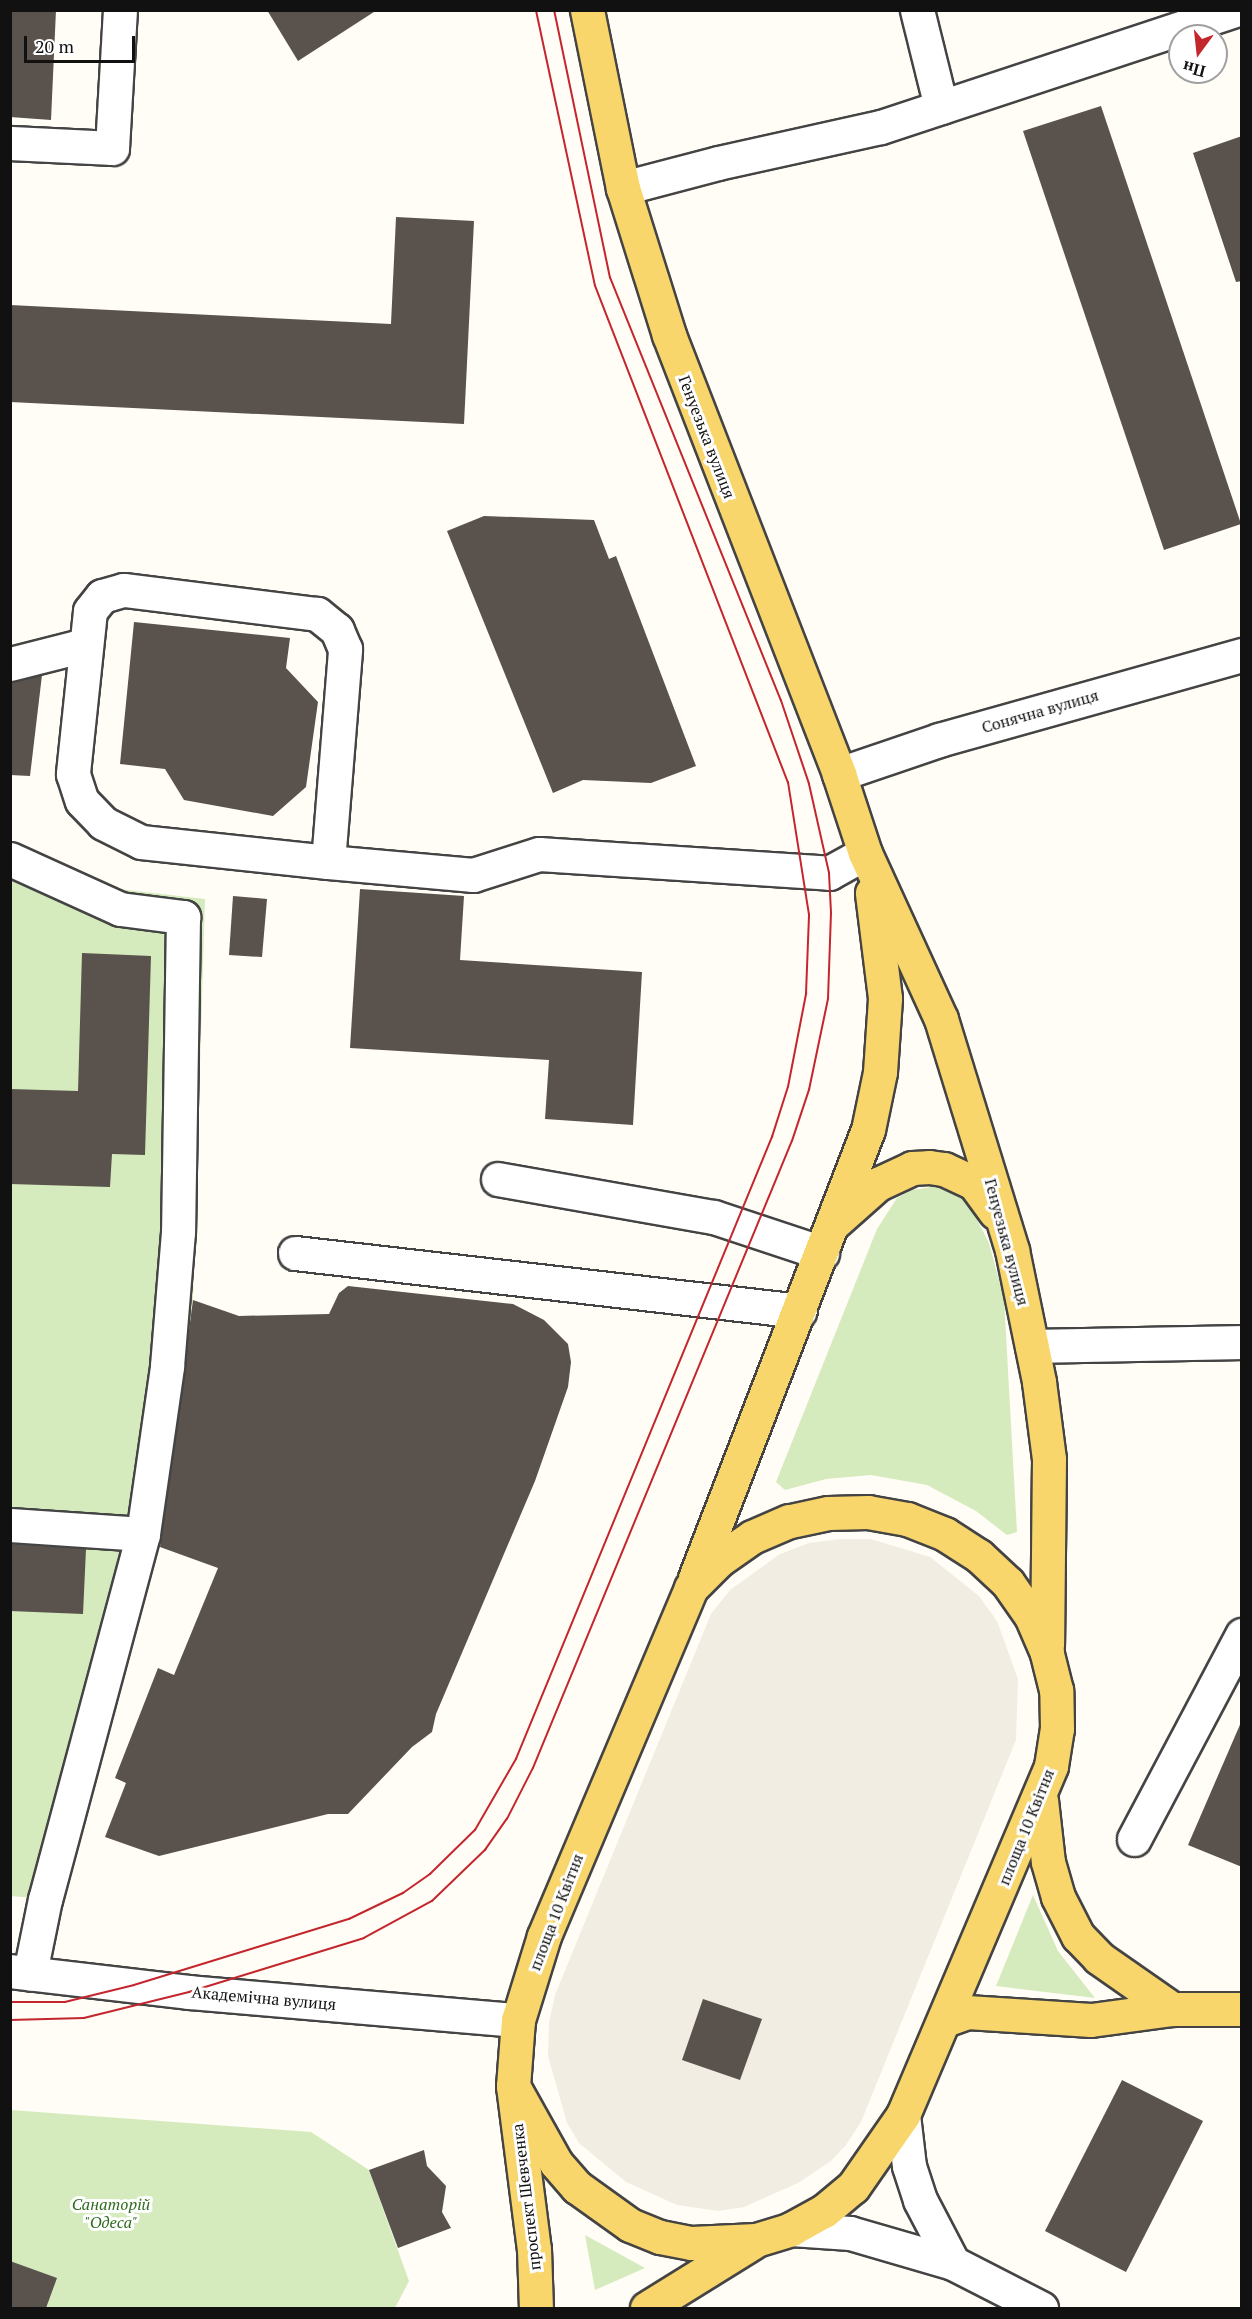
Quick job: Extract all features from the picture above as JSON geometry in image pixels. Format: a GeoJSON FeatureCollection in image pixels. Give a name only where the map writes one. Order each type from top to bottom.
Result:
{"type":"FeatureCollection","features":[{"type":"Feature","properties":{"kind":"main road","name":"Генуезька вулиця"},"geometry":{"type":"LineString","coordinates":[[587,10],[623,188],[709,445],[839,774],[865,853],[941,1019],[1012,1250],[1032,1346],[1048,1460],[1047,1653]]}},
{"type":"Feature","properties":{"kind":"main road","name":"Генуезька вулиця"},"geometry":{"type":"LineString","coordinates":[[691,1588],[835,1222],[868,1130],[880,1072],[885,998],[865,853]]}},
{"type":"Feature","properties":{"kind":"main road"},"geometry":{"type":"LineString","coordinates":[[835,1222],[878,1184],[897,1174],[912,1168],[944,1169],[974,1183],[988,1200],[1012,1250]]}},
{"type":"Feature","properties":{"kind":"main road","name":"площа 10 Квітня"},"geometry":{"type":"LineString","coordinates":[[868,1512],[907,1520],[945,1534],[979,1556],[1008,1583],[1031,1616],[1047,1653],[1056,1690],[1057,1728],[1052,1766],[1041,1799],[903,2115],[853,2187],[824,2211],[792,2229],[756,2240],[702,2244],[660,2237],[630,2225],[602,2208],[556,2163],[513,2086],[518,2020],[544,1936],[691,1588],[719,1560],[752,1537],[789,1521],[828,1513],[868,1512]]}},
{"type":"Feature","properties":{"kind":"main road"},"geometry":{"type":"LineString","coordinates":[[1041,1799],[1048,1863],[1058,1897],[1078,1936],[1099,1958],[1172,2009]]}},
{"type":"Feature","properties":{"kind":"main road"},"geometry":{"type":"LineString","coordinates":[[945,2020],[967,2012],[997,2011],[1091,2020],[1172,2009],[1242,2009]]}},
{"type":"Feature","properties":{"kind":"main road","name":"проспект Шевченка"},"geometry":{"type":"LineString","coordinates":[[513,2086],[534,2249],[536,2308]]}},
{"type":"Feature","properties":{"kind":"main road"},"geometry":{"type":"LineString","coordinates":[[647,2308],[756,2240]]}},
{"type":"Feature","properties":{"kind":"street"},"geometry":{"type":"LineString","coordinates":[[10,143],[112,148],[120,10]]}},
{"type":"Feature","properties":{"kind":"street"},"geometry":{"type":"LineString","coordinates":[[917,10],[941,107]]}},
{"type":"Feature","properties":{"kind":"street"},"geometry":{"type":"LineString","coordinates":[[623,188],[718,163],[881,127],[1234,10]]}},
{"type":"Feature","properties":{"kind":"street"},"geometry":{"type":"LineString","coordinates":[[328,862],[345,649],[337,630],[317,614],[123,590],[102,596],[90,611],[73,774],[82,801],[104,823],[141,842],[328,862],[473,875],[539,854],[829,873],[865,853]]}},
{"type":"Feature","properties":{"kind":"street"},"geometry":{"type":"LineString","coordinates":[[10,664],[85,645]]}},
{"type":"Feature","properties":{"kind":"street","name":"Сонячна вулиця"},"geometry":{"type":"LineString","coordinates":[[839,774],[939,740],[1242,655]]}},
{"type":"Feature","properties":{"kind":"street"},"geometry":{"type":"LineString","coordinates":[[10,859],[120,909],[183,917],[178,1232],[167,1367],[143,1534],[45,1899],[20,1972]]}},
{"type":"Feature","properties":{"kind":"street"},"geometry":{"type":"LineString","coordinates":[[498,1179],[714,1217],[822,1253]]}},
{"type":"Feature","properties":{"kind":"street"},"geometry":{"type":"LineString","coordinates":[[295,1253],[800,1311]]}},
{"type":"Feature","properties":{"kind":"street"},"geometry":{"type":"LineString","coordinates":[[1032,1346],[1242,1342]]}},
{"type":"Feature","properties":{"kind":"street"},"geometry":{"type":"LineString","coordinates":[[10,1525],[143,1534]]}},
{"type":"Feature","properties":{"kind":"street"},"geometry":{"type":"LineString","coordinates":[[1134,1839],[1242,1635]]}},
{"type":"Feature","properties":{"kind":"street","name":"Академічна вулиця"},"geometry":{"type":"LineString","coordinates":[[20,1972],[189,1992],[518,2020]]}},
{"type":"Feature","properties":{"kind":"street"},"geometry":{"type":"LineString","coordinates":[[903,2115],[909,2166],[920,2200],[953,2263]]}},
{"type":"Feature","properties":{"kind":"street"},"geometry":{"type":"LineString","coordinates":[[792,2229],[850,2233],[953,2263],[1041,2308]]}},
{"type":"Feature","properties":{"kind":"green space"},"geometry":{"type":"Polygon","coordinates":[[[10,841],[110,888],[205,899],[193,1299],[160,1547],[61,1900],[10,1896],[10,841]]]}},
{"type":"Feature","properties":{"kind":"green space"},"geometry":{"type":"Polygon","coordinates":[[[938,1186],[961,1195],[971,1208],[989,1243],[1004,1299],[1017,1532],[1007,1535],[976,1511],[927,1485],[871,1475],[826,1479],[785,1490],[776,1482],[877,1229],[897,1198],[912,1190],[938,1186]]]}},
{"type":"Feature","properties":{"kind":"green space"},"geometry":{"type":"Polygon","coordinates":[[[1033,1895],[1058,1951],[1095,1998],[996,1986],[1033,1895]]]}},
{"type":"Feature","properties":{"kind":"green space","name":"Санаторій \"Одеса\""},"geometry":{"type":"Polygon","coordinates":[[[10,2110],[311,2132],[369,2170],[409,2281],[395,2308],[11,2308],[10,2110]]]}},
{"type":"Feature","properties":{"kind":"green space"},"geometry":{"type":"Polygon","coordinates":[[[585,2235],[645,2268],[595,2290],[585,2235]]]}},
{"type":"Feature","properties":{"kind":"shaded area"},"geometry":{"type":"Polygon","coordinates":[[[840,1539],[871,1539],[930,1557],[979,1596],[997,1621],[1018,1679],[1016,1740],[861,2122],[846,2145],[831,2161],[798,2183],[744,2207],[718,2211],[677,2205],[626,2182],[579,2143],[567,2123],[548,2056],[549,2023],[555,1995],[711,1614],[730,1590],[780,1554],[809,1543],[840,1539]]]}},
{"type":"Feature","properties":{"kind":"building"},"geometry":{"type":"Polygon","coordinates":[[[10,10],[56,10],[51,120],[10,117],[10,10]]]}},
{"type":"Feature","properties":{"kind":"building"},"geometry":{"type":"Polygon","coordinates":[[[267,10],[377,10],[298,61],[267,10]]]}},
{"type":"Feature","properties":{"kind":"building"},"geometry":{"type":"Polygon","coordinates":[[[1101,106],[1241,524],[1164,550],[1023,131],[1101,106]]]}},
{"type":"Feature","properties":{"kind":"building"},"geometry":{"type":"Polygon","coordinates":[[[1242,136],[1242,281],[1236,282],[1193,153],[1242,136]]]}},
{"type":"Feature","properties":{"kind":"building"},"geometry":{"type":"Polygon","coordinates":[[[396,217],[474,221],[464,424],[10,402],[10,305],[391,324],[396,217]]]}},
{"type":"Feature","properties":{"kind":"building"},"geometry":{"type":"Polygon","coordinates":[[[484,516],[594,520],[609,559],[616,556],[696,766],[651,783],[583,780],[553,793],[447,531],[484,516]]]}},
{"type":"Feature","properties":{"kind":"building"},"geometry":{"type":"Polygon","coordinates":[[[134,622],[290,638],[286,668],[318,702],[306,787],[273,816],[184,800],[165,769],[120,764],[134,622]]]}},
{"type":"Feature","properties":{"kind":"building"},"geometry":{"type":"Polygon","coordinates":[[[42,675],[30,776],[10,775],[10,682],[42,675]]]}},
{"type":"Feature","properties":{"kind":"building"},"geometry":{"type":"Polygon","coordinates":[[[360,889],[464,896],[460,960],[642,972],[633,1125],[545,1119],[549,1060],[350,1048],[360,889]]]}},
{"type":"Feature","properties":{"kind":"building"},"geometry":{"type":"Polygon","coordinates":[[[233,896],[267,899],[262,957],[229,955],[233,896]]]}},
{"type":"Feature","properties":{"kind":"building"},"geometry":{"type":"Polygon","coordinates":[[[82,953],[151,956],[145,1155],[112,1154],[110,1187],[10,1184],[10,1089],[78,1091],[82,953]]]}},
{"type":"Feature","properties":{"kind":"building"},"geometry":{"type":"Polygon","coordinates":[[[348,1286],[513,1304],[544,1320],[568,1344],[571,1362],[568,1387],[535,1481],[436,1714],[432,1732],[412,1747],[348,1814],[328,1814],[159,1856],[105,1837],[126,1783],[115,1778],[158,1668],[174,1675],[218,1568],[160,1547],[193,1300],[239,1316],[329,1314],[339,1293],[348,1286]]]}},
{"type":"Feature","properties":{"kind":"building"},"geometry":{"type":"Polygon","coordinates":[[[10,1544],[86,1549],[83,1614],[10,1611],[10,1544]]]}},
{"type":"Feature","properties":{"kind":"building"},"geometry":{"type":"Polygon","coordinates":[[[1242,1720],[1242,1867],[1188,1845],[1242,1720]]]}},
{"type":"Feature","properties":{"kind":"building"},"geometry":{"type":"Polygon","coordinates":[[[703,1999],[762,2019],[740,2080],[682,2060],[703,1999]]]}},
{"type":"Feature","properties":{"kind":"building"},"geometry":{"type":"Polygon","coordinates":[[[1122,2080],[1203,2121],[1126,2272],[1045,2231],[1122,2080]]]}},
{"type":"Feature","properties":{"kind":"building"},"geometry":{"type":"Polygon","coordinates":[[[424,2150],[427,2166],[446,2186],[442,2212],[451,2228],[398,2248],[369,2170],[424,2150]]]}},
{"type":"Feature","properties":{"kind":"building"},"geometry":{"type":"Polygon","coordinates":[[[10,2261],[57,2278],[46,2308],[10,2308],[10,2261]]]}},
{"type":"Feature","properties":{"kind":"tram line"},"geometry":{"type":"LineString","coordinates":[[10,2002],[65,2002],[134,1985],[349,1919],[403,1893],[430,1874],[475,1830],[516,1759],[772,1137],[788,1087],[806,994],[809,915],[788,783],[595,286],[536,10]]}},
{"type":"Feature","properties":{"kind":"tram line"},"geometry":{"type":"LineString","coordinates":[[10,2020],[84,2018],[189,1992],[364,1938],[432,1901],[485,1850],[507,1819],[533,1768],[792,1141],[809,1090],[828,999],[831,913],[829,873],[809,784],[781,701],[610,278],[554,10]]}}]}
